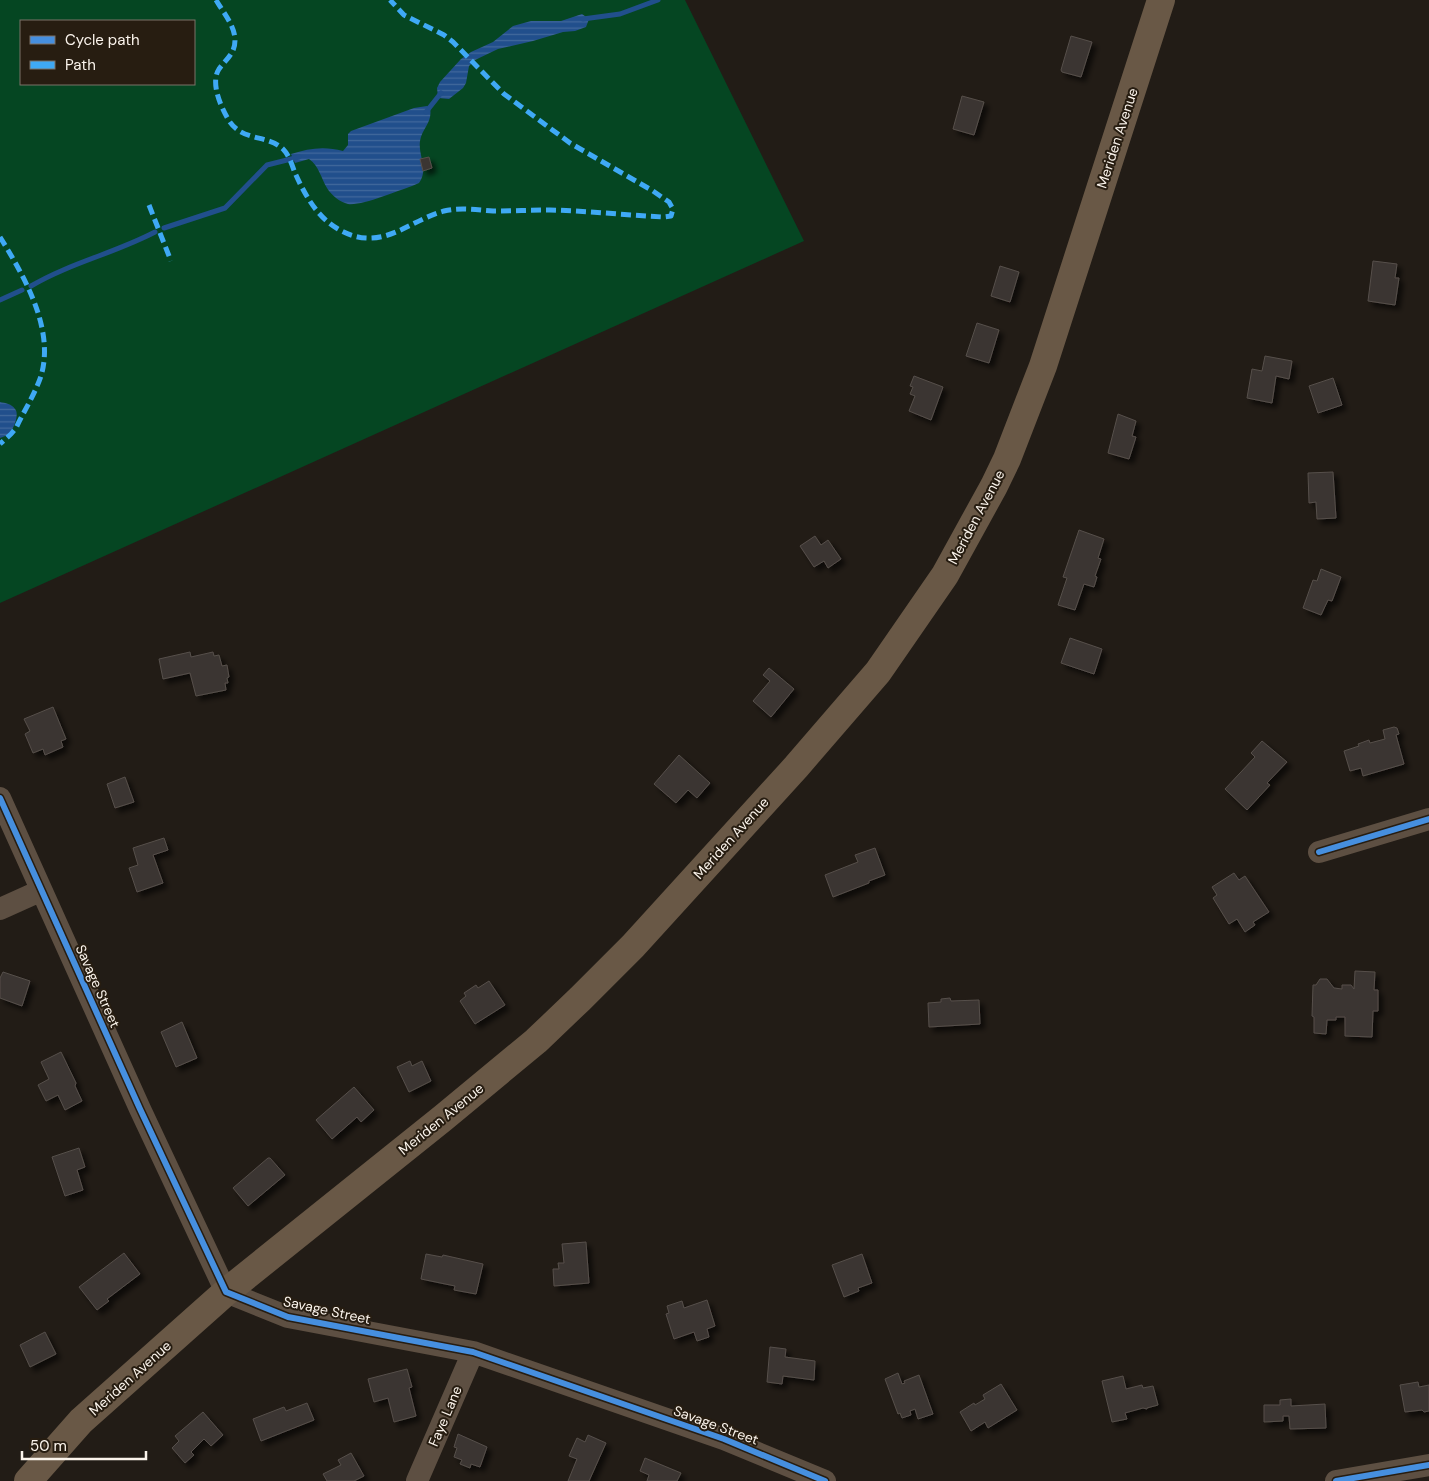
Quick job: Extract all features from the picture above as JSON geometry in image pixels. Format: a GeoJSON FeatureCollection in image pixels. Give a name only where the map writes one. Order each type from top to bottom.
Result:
{"type":"FeatureCollection","features":[{"type":"Feature","properties":{"kind":"main road","name":"Meriden Avenue"},"geometry":{"type":"LineString","coordinates":[[28,1481],[81,1421],[226,1292],[536,1041],[633,946],[796,767],[883,665],[945,575],[994,486],[1011,450],[1046,357],[1162,0]]}},
{"type":"Feature","properties":{"kind":"street","name":"Savage Street"},"geometry":{"type":"LineString","coordinates":[[0,798],[40,891],[226,1292],[288,1317],[473,1352],[724,1439],[826,1481]]}},
{"type":"Feature","properties":{"kind":"street"},"geometry":{"type":"LineString","coordinates":[[1320,852],[1429,819]]}},
{"type":"Feature","properties":{"kind":"street"},"geometry":{"type":"LineString","coordinates":[[0,909],[40,891]]}},
{"type":"Feature","properties":{"kind":"street","name":"Faye Lane"},"geometry":{"type":"LineString","coordinates":[[417,1481],[473,1352]]}},
{"type":"Feature","properties":{"kind":"street"},"geometry":{"type":"LineString","coordinates":[[1336,1481],[1429,1465]]}},
{"type":"Feature","properties":{"kind":"green space"},"geometry":{"type":"Polygon","coordinates":[[[0,0],[685,0],[804,241],[0,603],[0,0]]]}},
{"type":"Feature","properties":{"kind":"water"},"geometry":{"type":"Polygon","coordinates":[[[582,14],[589,19],[586,27],[498,49],[475,60],[469,66],[466,83],[463,88],[449,99],[438,98],[437,88],[440,82],[461,59],[493,42],[513,26],[531,21],[561,21],[582,14]]]}},
{"type":"Feature","properties":{"kind":"water"},"geometry":{"type":"Polygon","coordinates":[[[427,106],[430,108],[431,113],[420,141],[423,173],[419,183],[370,201],[348,204],[336,198],[329,191],[318,169],[309,159],[295,163],[291,154],[317,148],[343,151],[348,145],[348,134],[351,131],[414,108],[427,106]]]}},
{"type":"Feature","properties":{"kind":"water"},"geometry":{"type":"Polygon","coordinates":[[[0,402],[14,407],[17,415],[10,433],[0,438],[0,402]]]}},
{"type":"Feature","properties":{"kind":"building"},"geometry":{"type":"Polygon","coordinates":[[[1071,36],[1092,42],[1081,77],[1062,72],[1061,70],[1071,36]]]}},
{"type":"Feature","properties":{"kind":"building"},"geometry":{"type":"Polygon","coordinates":[[[962,96],[984,102],[974,135],[953,129],[962,96]]]}},
{"type":"Feature","properties":{"kind":"building"},"geometry":{"type":"Polygon","coordinates":[[[429,157],[432,168],[423,171],[420,159],[429,157]]]}},
{"type":"Feature","properties":{"kind":"building"},"geometry":{"type":"Polygon","coordinates":[[[1373,261],[1397,264],[1395,278],[1399,278],[1395,305],[1368,301],[1373,261]]]}},
{"type":"Feature","properties":{"kind":"building"},"geometry":{"type":"Polygon","coordinates":[[[1000,266],[1019,272],[1010,302],[991,296],[1000,266]]]}},
{"type":"Feature","properties":{"kind":"building"},"geometry":{"type":"Polygon","coordinates":[[[977,323],[999,330],[989,363],[966,356],[977,323]]]}},
{"type":"Feature","properties":{"kind":"building"},"geometry":{"type":"Polygon","coordinates":[[[1265,356],[1292,361],[1289,379],[1276,376],[1272,403],[1247,398],[1252,369],[1262,371],[1265,356]]]}},
{"type":"Feature","properties":{"kind":"building"},"geometry":{"type":"Polygon","coordinates":[[[914,376],[943,387],[931,420],[909,411],[915,396],[910,394],[913,387],[910,386],[914,376]]]}},
{"type":"Feature","properties":{"kind":"building"},"geometry":{"type":"Polygon","coordinates":[[[1333,378],[1342,405],[1318,413],[1309,386],[1333,378]]]}},
{"type":"Feature","properties":{"kind":"building"},"geometry":{"type":"Polygon","coordinates":[[[1118,414],[1136,421],[1132,436],[1136,437],[1129,459],[1108,453],[1118,414]]]}},
{"type":"Feature","properties":{"kind":"building"},"geometry":{"type":"Polygon","coordinates":[[[1333,472],[1336,518],[1317,519],[1316,502],[1309,503],[1308,473],[1333,472]]]}},
{"type":"Feature","properties":{"kind":"building"},"geometry":{"type":"Polygon","coordinates":[[[1079,530],[1104,539],[1098,558],[1101,559],[1095,576],[1097,577],[1094,587],[1084,584],[1075,610],[1058,605],[1067,578],[1063,577],[1079,530]]]}},
{"type":"Feature","properties":{"kind":"building"},"geometry":{"type":"Polygon","coordinates":[[[815,536],[821,545],[828,540],[841,559],[828,568],[824,561],[814,567],[800,546],[815,536]]]}},
{"type":"Feature","properties":{"kind":"building"},"geometry":{"type":"Polygon","coordinates":[[[1321,569],[1341,577],[1332,601],[1328,600],[1321,615],[1303,608],[1313,580],[1317,581],[1321,569]]]}},
{"type":"Feature","properties":{"kind":"building"},"geometry":{"type":"Polygon","coordinates":[[[1070,638],[1102,649],[1094,674],[1061,663],[1070,638]]]}},
{"type":"Feature","properties":{"kind":"building"},"geometry":{"type":"Polygon","coordinates":[[[190,652],[191,657],[213,652],[214,656],[219,655],[222,666],[227,665],[229,677],[227,678],[228,683],[225,683],[226,690],[196,696],[190,673],[163,679],[159,659],[190,652]]]}},
{"type":"Feature","properties":{"kind":"building"},"geometry":{"type":"Polygon","coordinates":[[[769,668],[794,689],[771,717],[753,701],[770,681],[763,675],[769,668]]]}},
{"type":"Feature","properties":{"kind":"building"},"geometry":{"type":"Polygon","coordinates":[[[53,707],[66,739],[61,741],[63,747],[45,755],[43,749],[33,753],[25,734],[30,731],[24,719],[53,707]]]}},
{"type":"Feature","properties":{"kind":"building"},"geometry":{"type":"Polygon","coordinates":[[[1397,728],[1399,734],[1396,735],[1404,764],[1363,776],[1361,768],[1350,771],[1344,751],[1369,740],[1370,743],[1385,739],[1383,730],[1397,728]]]}},
{"type":"Feature","properties":{"kind":"building"},"geometry":{"type":"Polygon","coordinates":[[[1262,741],[1287,762],[1267,783],[1270,785],[1247,810],[1225,789],[1255,757],[1251,753],[1262,741]]]}},
{"type":"Feature","properties":{"kind":"building"},"geometry":{"type":"Polygon","coordinates":[[[679,755],[710,783],[697,798],[688,790],[676,803],[654,784],[679,755]]]}},
{"type":"Feature","properties":{"kind":"building"},"geometry":{"type":"Polygon","coordinates":[[[125,777],[134,802],[115,808],[107,784],[125,777]]]}},
{"type":"Feature","properties":{"kind":"building"},"geometry":{"type":"Polygon","coordinates":[[[164,838],[168,850],[153,855],[163,883],[137,892],[129,868],[138,865],[133,848],[164,838]]]}},
{"type":"Feature","properties":{"kind":"building"},"geometry":{"type":"Polygon","coordinates":[[[875,848],[885,875],[833,897],[825,875],[858,862],[855,855],[875,848]]]}},
{"type":"Feature","properties":{"kind":"building"},"geometry":{"type":"Polygon","coordinates":[[[1234,873],[1239,880],[1245,876],[1269,912],[1253,922],[1255,925],[1245,932],[1237,919],[1229,924],[1213,898],[1217,895],[1212,887],[1234,873]]]}},
{"type":"Feature","properties":{"kind":"building"},"geometry":{"type":"Polygon","coordinates":[[[1355,971],[1375,972],[1374,990],[1378,990],[1378,1011],[1373,1011],[1372,1037],[1345,1036],[1345,1017],[1327,1020],[1326,1034],[1314,1033],[1314,1017],[1312,1016],[1313,985],[1316,985],[1320,979],[1327,979],[1334,988],[1342,989],[1342,985],[1351,985],[1354,989],[1355,971]]]}},
{"type":"Feature","properties":{"kind":"building"},"geometry":{"type":"Polygon","coordinates":[[[3,972],[30,981],[22,1006],[0,998],[0,978],[3,972]]]}},
{"type":"Feature","properties":{"kind":"building"},"geometry":{"type":"Polygon","coordinates":[[[489,981],[505,1005],[475,1024],[460,1001],[466,996],[464,993],[476,985],[478,988],[489,981]]]}},
{"type":"Feature","properties":{"kind":"building"},"geometry":{"type":"Polygon","coordinates":[[[950,998],[951,1001],[979,1000],[980,1024],[929,1027],[928,1003],[941,1002],[941,999],[950,998]]]}},
{"type":"Feature","properties":{"kind":"building"},"geometry":{"type":"Polygon","coordinates":[[[182,1022],[197,1058],[176,1067],[161,1032],[182,1022]]]}},
{"type":"Feature","properties":{"kind":"building"},"geometry":{"type":"Polygon","coordinates":[[[61,1052],[76,1083],[75,1086],[82,1101],[65,1110],[58,1095],[46,1101],[38,1085],[49,1079],[41,1062],[61,1052]]]}},
{"type":"Feature","properties":{"kind":"building"},"geometry":{"type":"Polygon","coordinates":[[[410,1061],[412,1066],[422,1061],[431,1081],[409,1092],[397,1067],[410,1061]]]}},
{"type":"Feature","properties":{"kind":"building"},"geometry":{"type":"Polygon","coordinates":[[[354,1087],[374,1110],[361,1122],[357,1117],[332,1139],[316,1120],[354,1087]]]}},
{"type":"Feature","properties":{"kind":"building"},"geometry":{"type":"Polygon","coordinates":[[[79,1148],[85,1167],[77,1170],[83,1190],[65,1196],[52,1157],[79,1148]]]}},
{"type":"Feature","properties":{"kind":"building"},"geometry":{"type":"Polygon","coordinates":[[[268,1158],[285,1175],[248,1206],[233,1188],[268,1158]]]}},
{"type":"Feature","properties":{"kind":"building"},"geometry":{"type":"Polygon","coordinates":[[[586,1242],[589,1283],[554,1286],[553,1269],[559,1269],[558,1263],[564,1263],[562,1244],[586,1242]]]}},
{"type":"Feature","properties":{"kind":"building"},"geometry":{"type":"Polygon","coordinates":[[[124,1253],[140,1274],[107,1299],[109,1301],[97,1310],[79,1287],[124,1253]]]}},
{"type":"Feature","properties":{"kind":"building"},"geometry":{"type":"Polygon","coordinates":[[[426,1254],[442,1257],[443,1255],[483,1264],[476,1294],[454,1290],[455,1286],[421,1279],[426,1254]]]}},
{"type":"Feature","properties":{"kind":"building"},"geometry":{"type":"Polygon","coordinates":[[[862,1254],[872,1283],[858,1288],[859,1291],[844,1297],[832,1265],[862,1254]]]}},
{"type":"Feature","properties":{"kind":"building"},"geometry":{"type":"Polygon","coordinates":[[[707,1300],[715,1326],[707,1329],[709,1337],[697,1341],[694,1332],[674,1339],[666,1314],[669,1313],[667,1306],[682,1301],[684,1308],[707,1300]]]}},
{"type":"Feature","properties":{"kind":"building"},"geometry":{"type":"Polygon","coordinates":[[[45,1332],[56,1354],[30,1367],[20,1345],[45,1332]]]}},
{"type":"Feature","properties":{"kind":"building"},"geometry":{"type":"Polygon","coordinates":[[[770,1347],[786,1349],[785,1357],[815,1361],[814,1380],[783,1376],[782,1384],[767,1382],[770,1347]]]}},
{"type":"Feature","properties":{"kind":"building"},"geometry":{"type":"Polygon","coordinates":[[[407,1369],[412,1387],[409,1388],[416,1416],[394,1422],[388,1398],[374,1402],[368,1379],[407,1369]]]}},
{"type":"Feature","properties":{"kind":"building"},"geometry":{"type":"Polygon","coordinates":[[[898,1373],[902,1384],[905,1383],[904,1381],[919,1375],[933,1414],[918,1419],[915,1409],[910,1411],[911,1415],[902,1418],[900,1413],[898,1414],[885,1379],[898,1373]]]}},
{"type":"Feature","properties":{"kind":"building"},"geometry":{"type":"Polygon","coordinates":[[[1123,1376],[1126,1389],[1142,1385],[1143,1388],[1153,1386],[1158,1405],[1125,1413],[1127,1419],[1112,1422],[1102,1381],[1123,1376]]]}},
{"type":"Feature","properties":{"kind":"building"},"geometry":{"type":"Polygon","coordinates":[[[1418,1382],[1419,1387],[1429,1385],[1429,1411],[1405,1412],[1400,1385],[1418,1382]]]}},
{"type":"Feature","properties":{"kind":"building"},"geometry":{"type":"Polygon","coordinates":[[[1001,1384],[1017,1410],[988,1428],[985,1422],[971,1431],[960,1412],[974,1403],[975,1405],[985,1399],[983,1395],[1001,1384]]]}},
{"type":"Feature","properties":{"kind":"building"},"geometry":{"type":"Polygon","coordinates":[[[1291,1399],[1291,1406],[1325,1404],[1326,1428],[1290,1429],[1289,1416],[1283,1416],[1283,1421],[1264,1422],[1264,1405],[1280,1405],[1280,1400],[1291,1399]]]}},
{"type":"Feature","properties":{"kind":"building"},"geometry":{"type":"Polygon","coordinates":[[[307,1403],[314,1420],[261,1441],[253,1419],[284,1407],[286,1411],[307,1403]]]}},
{"type":"Feature","properties":{"kind":"building"},"geometry":{"type":"Polygon","coordinates":[[[203,1412],[223,1435],[211,1446],[204,1439],[191,1452],[194,1455],[185,1463],[172,1448],[179,1441],[175,1436],[203,1412]]]}},
{"type":"Feature","properties":{"kind":"building"},"geometry":{"type":"Polygon","coordinates":[[[458,1434],[487,1447],[480,1467],[471,1464],[470,1468],[460,1464],[462,1460],[454,1457],[457,1448],[454,1447],[458,1434]]]}},
{"type":"Feature","properties":{"kind":"building"},"geometry":{"type":"Polygon","coordinates":[[[588,1435],[606,1443],[589,1481],[568,1481],[577,1459],[569,1456],[577,1438],[585,1442],[588,1435]]]}},
{"type":"Feature","properties":{"kind":"building"},"geometry":{"type":"Polygon","coordinates":[[[351,1453],[364,1476],[354,1481],[327,1481],[323,1474],[341,1465],[338,1460],[351,1453]]]}},
{"type":"Feature","properties":{"kind":"building"},"geometry":{"type":"Polygon","coordinates":[[[645,1458],[681,1473],[677,1481],[647,1481],[649,1475],[640,1471],[645,1458]]]}},
{"type":"Feature","properties":{"kind":"waterway"},"geometry":{"type":"LineString","coordinates":[[583,19],[620,14],[658,0]]}},
{"type":"Feature","properties":{"kind":"waterway"},"geometry":{"type":"LineString","coordinates":[[426,112],[441,93]]}},
{"type":"Feature","properties":{"kind":"waterway"},"geometry":{"type":"LineString","coordinates":[[164,228],[225,208],[267,165],[299,157]]}},
{"type":"Feature","properties":{"kind":"waterway"},"geometry":{"type":"LineString","coordinates":[[31,286],[61,271],[155,232]]}},
{"type":"Feature","properties":{"kind":"waterway"},"geometry":{"type":"LineString","coordinates":[[0,300],[22,290]]}},
{"type":"Feature","properties":{"kind":"marked path"},"geometry":{"type":"LineString","coordinates":[[216,0],[231,24],[235,40],[232,53],[219,69],[216,81],[216,88],[225,114],[233,126],[240,131],[277,144],[283,149],[289,157],[312,205],[338,229],[353,236],[381,237],[444,211],[457,209],[493,211],[550,210],[671,216],[673,209],[669,202],[570,143],[504,94],[453,42],[444,35],[404,15],[390,0]]}},
{"type":"Feature","properties":{"kind":"marked path"},"geometry":{"type":"LineString","coordinates":[[149,205],[171,261]]}},
{"type":"Feature","properties":{"kind":"marked path"},"geometry":{"type":"LineString","coordinates":[[0,237],[35,304],[44,340],[44,358],[41,376],[36,389],[16,428],[0,444]]}},
{"type":"Feature","properties":{"kind":"cycle path"},"geometry":{"type":"LineString","coordinates":[[0,798],[140,1109],[226,1292],[288,1317],[473,1352],[724,1439],[825,1481]]}},
{"type":"Feature","properties":{"kind":"cycle path"},"geometry":{"type":"LineString","coordinates":[[1319,852],[1429,819]]}},
{"type":"Feature","properties":{"kind":"cycle path"},"geometry":{"type":"LineString","coordinates":[[1336,1481],[1429,1465]]}}]}
